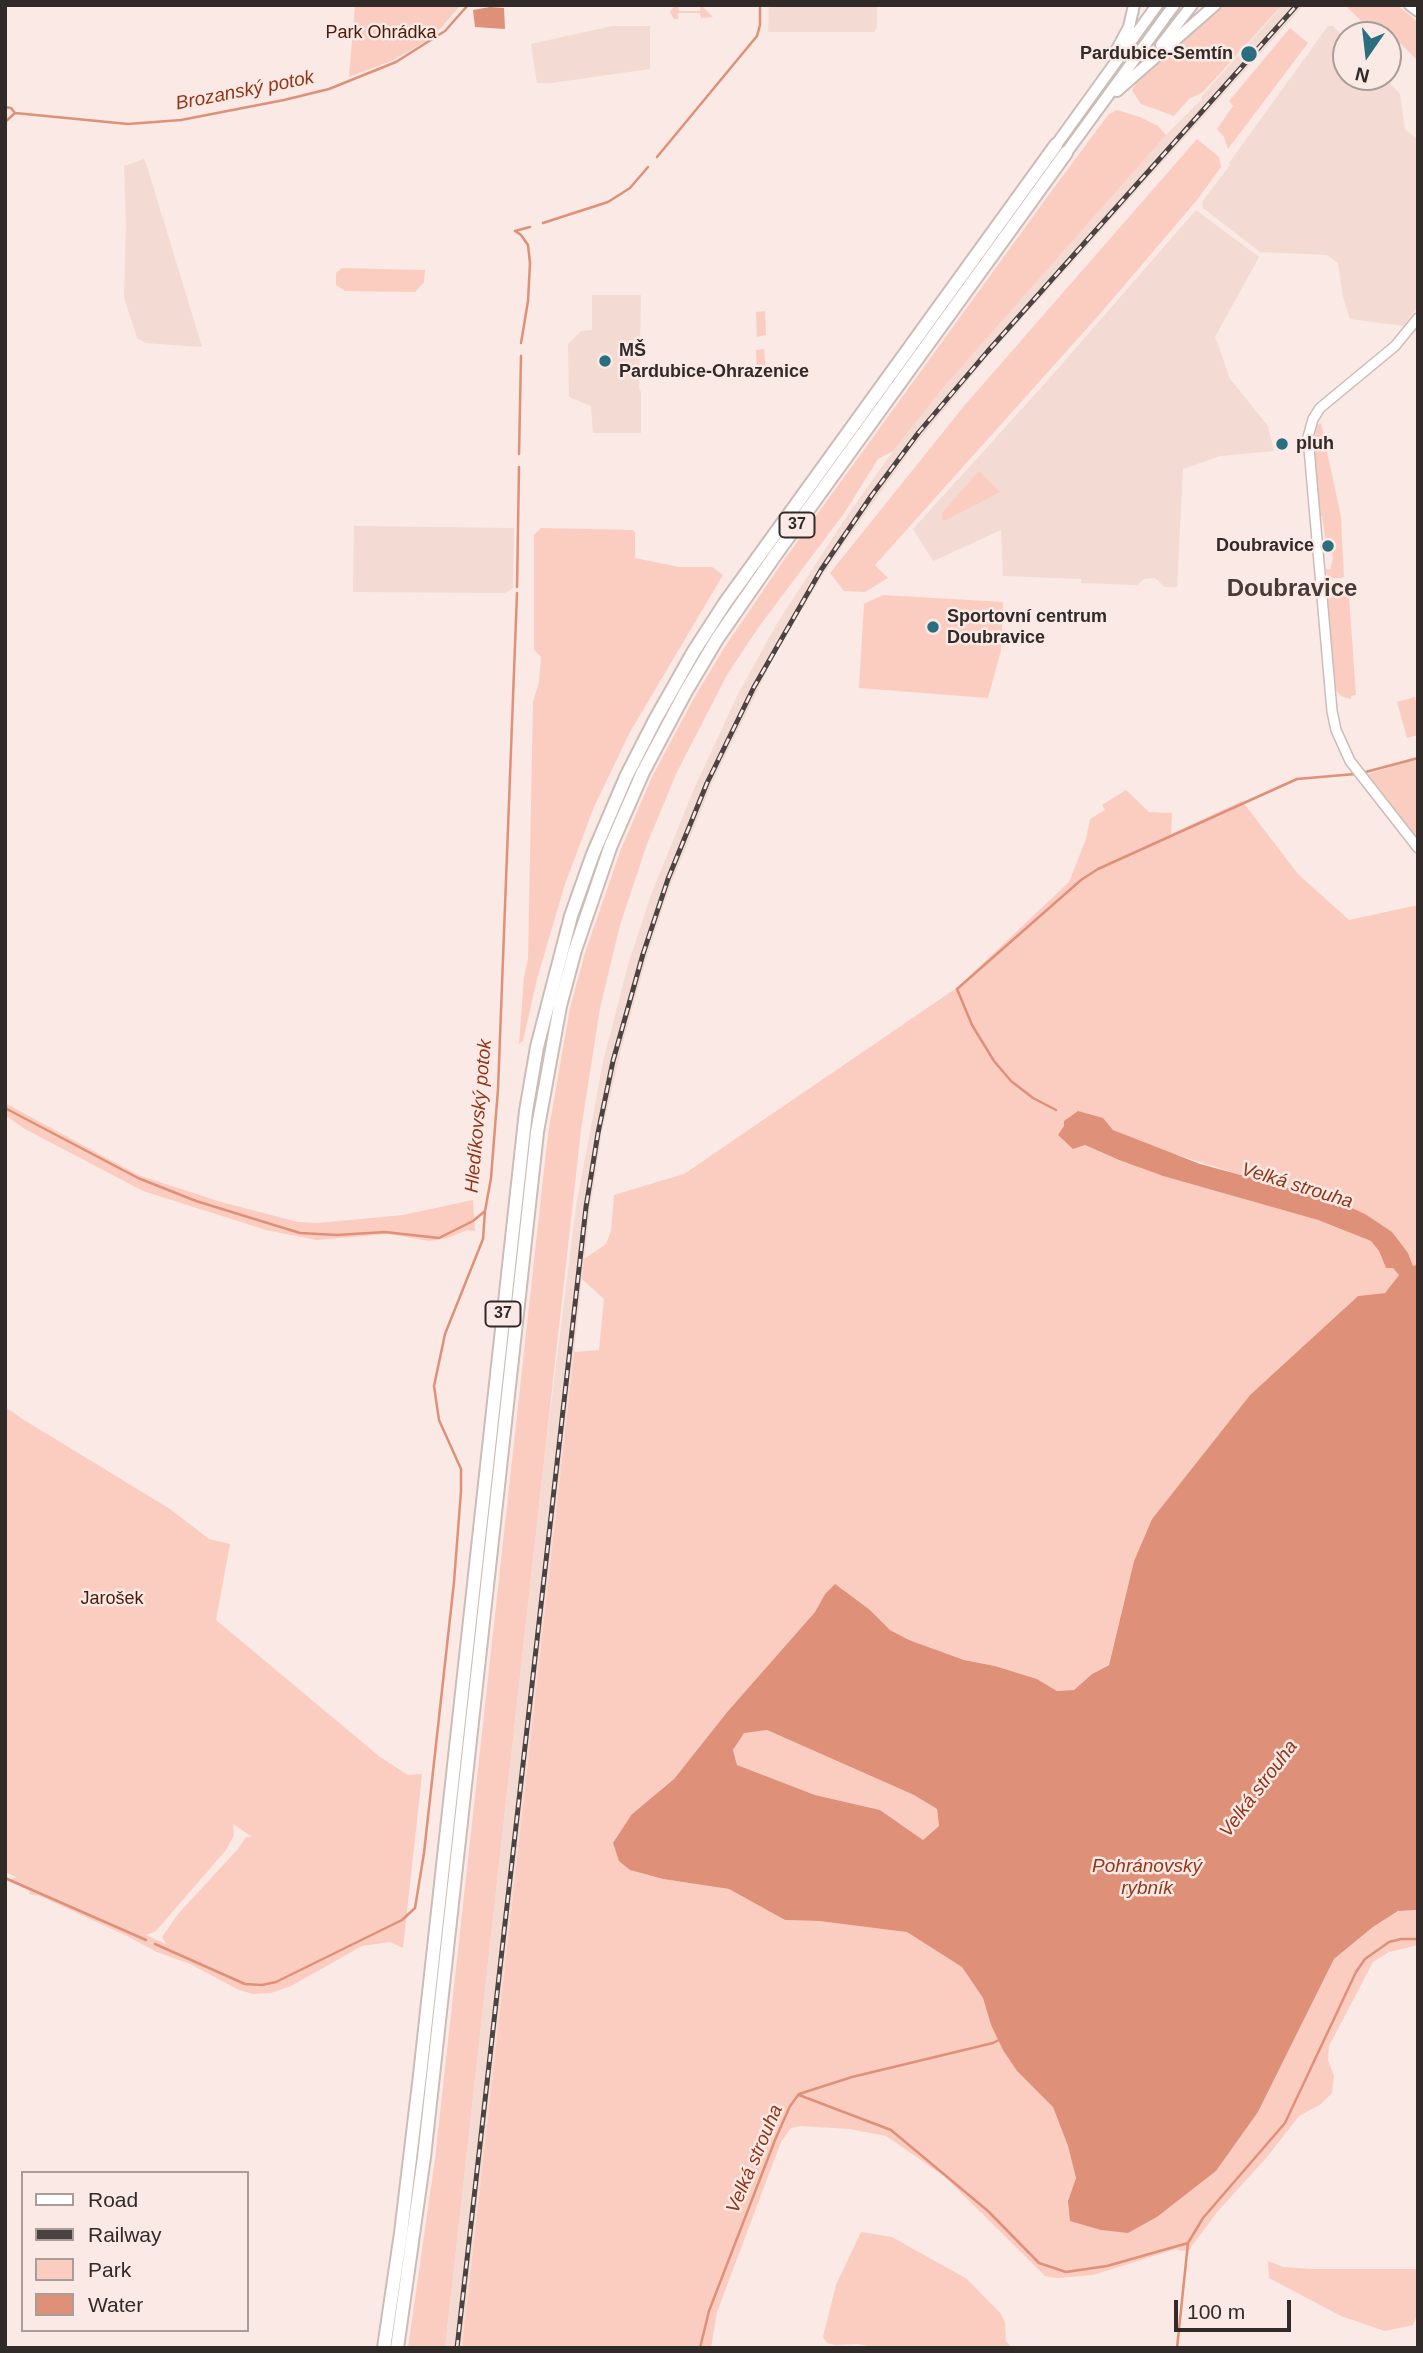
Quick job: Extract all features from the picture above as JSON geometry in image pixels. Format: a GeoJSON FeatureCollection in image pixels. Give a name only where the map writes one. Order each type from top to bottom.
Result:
{"type":"FeatureCollection","features":[{"type":"Feature","properties":{"kind":"highway","name":"37"},"geometry":{"type":"LineString","coordinates":[[384,2348],[420,2075],[526,1111],[537,1047],[571,916],[598,842],[626,777],[654,720],[700,642],[725,603],[1061,149]]}},
{"type":"Feature","properties":{"kind":"highway","name":"37"},"geometry":{"type":"LineString","coordinates":[[397,2348],[426,2144],[537,1132],[557,1018],[575,950],[595,888],[631,797],[664,730],[711,650],[1061,149]]}},
{"type":"Feature","properties":{"kind":"main road"},"geometry":{"type":"LineString","coordinates":[[1090,98],[1126,34],[1133,5]]}},
{"type":"Feature","properties":{"kind":"main road","name":"37"},"geometry":{"type":"LineString","coordinates":[[1061,149],[1090,98],[1157,5]]}},
{"type":"Feature","properties":{"kind":"main road","name":"37"},"geometry":{"type":"LineString","coordinates":[[1061,149],[1101,106],[1174,5]]}},
{"type":"Feature","properties":{"kind":"main road"},"geometry":{"type":"LineString","coordinates":[[1147,64],[1192,5]]}},
{"type":"Feature","properties":{"kind":"main road"},"geometry":{"type":"LineString","coordinates":[[1101,106],[1215,5]]}},
{"type":"Feature","properties":{"kind":"main road"},"geometry":{"type":"LineString","coordinates":[[1410,5],[1418,11]]}},
{"type":"Feature","properties":{"kind":"street"},"geometry":{"type":"LineString","coordinates":[[1418,318],[1395,346],[1320,408],[1311,424],[1308,437],[1332,711],[1339,740],[1361,778],[1418,848]]}},
{"type":"Feature","properties":{"kind":"shaded area"},"geometry":{"type":"Polygon","coordinates":[[[769,5],[877,5],[877,27],[874,32],[768,32],[769,5]]]}},
{"type":"Feature","properties":{"kind":"shaded area"},"geometry":{"type":"Polygon","coordinates":[[[1283,5],[1304,5],[989,355],[910,451],[855,528],[824,573],[775,655],[713,781],[669,889],[646,959],[620,1054],[602,1132],[590,1208],[462,2348],[445,2348],[546,1445],[576,1207],[603,1062],[628,965],[651,895],[694,789],[738,694],[778,622],[893,451],[943,388],[1283,5]]]}},
{"type":"Feature","properties":{"kind":"shaded area"},"geometry":{"type":"Polygon","coordinates":[[[612,26],[650,26],[650,69],[537,83],[531,44],[612,26]]]}},
{"type":"Feature","properties":{"kind":"shaded area"},"geometry":{"type":"Polygon","coordinates":[[[1328,26],[1332,26],[1332,91],[1397,91],[1400,94],[1405,130],[1418,139],[1418,306],[1404,326],[1350,319],[1343,297],[1338,263],[1327,255],[1260,252],[1203,208],[1202,202],[1328,26]]]}},
{"type":"Feature","properties":{"kind":"shaded area"},"geometry":{"type":"Polygon","coordinates":[[[144,159],[202,347],[146,343],[137,338],[124,297],[124,166],[144,159]]]}},
{"type":"Feature","properties":{"kind":"shaded area"},"geometry":{"type":"Polygon","coordinates":[[[1196,210],[1259,257],[1215,337],[1230,379],[1268,426],[1274,451],[1220,456],[1183,469],[1177,587],[1165,587],[1155,578],[1144,579],[1137,585],[1081,583],[1081,579],[1003,576],[1001,530],[933,561],[913,529],[1048,380],[1196,210]]]}},
{"type":"Feature","properties":{"kind":"shaded area","name":"MŠ Pardubice-Ohrazenice"},"geometry":{"type":"Polygon","coordinates":[[[592,295],[641,295],[641,433],[593,433],[591,406],[569,397],[568,344],[581,331],[592,330],[592,295]]]}},
{"type":"Feature","properties":{"kind":"shaded area"},"geometry":{"type":"Polygon","coordinates":[[[354,526],[514,528],[513,588],[505,593],[353,592],[354,526]]]}},
{"type":"Feature","properties":{"kind":"green space","name":"Park Ohrádka"},"geometry":{"type":"Polygon","coordinates":[[[355,5],[461,5],[432,38],[391,61],[349,77],[355,5]]]}},
{"type":"Feature","properties":{"kind":"green space"},"geometry":{"type":"Polygon","coordinates":[[[678,5],[679,11],[700,11],[701,5],[713,17],[701,18],[700,13],[678,13],[678,19],[674,19],[670,12],[678,5]]]}},
{"type":"Feature","properties":{"kind":"green space"},"geometry":{"type":"Polygon","coordinates":[[[1223,5],[1282,5],[1203,92],[1189,99],[1174,116],[1141,104],[1132,90],[1139,77],[1223,5]]]}},
{"type":"Feature","properties":{"kind":"green space"},"geometry":{"type":"Polygon","coordinates":[[[1345,5],[1397,5],[1418,22],[1418,61],[1402,45],[1402,21],[1361,21],[1345,5]]]}},
{"type":"Feature","properties":{"kind":"green space"},"geometry":{"type":"Polygon","coordinates":[[[1290,28],[1308,43],[1228,149],[1224,137],[1217,129],[1233,106],[1229,101],[1290,28]]]}},
{"type":"Feature","properties":{"kind":"green space"},"geometry":{"type":"Polygon","coordinates":[[[1117,110],[1158,126],[1166,135],[943,388],[893,451],[878,459],[845,512],[758,628],[727,675],[676,774],[647,844],[620,925],[600,1008],[581,1130],[445,2348],[408,2348],[435,2159],[548,1134],[570,1008],[585,953],[621,849],[652,777],[726,645],[784,560],[1045,200],[1108,115],[1117,110]]]}},
{"type":"Feature","properties":{"kind":"green space"},"geometry":{"type":"Polygon","coordinates":[[[1197,139],[1219,157],[1221,167],[1197,200],[1099,315],[875,565],[888,578],[865,592],[844,591],[830,573],[964,406],[1197,139]]]}},
{"type":"Feature","properties":{"kind":"green space"},"geometry":{"type":"Polygon","coordinates":[[[342,268],[425,270],[424,282],[415,292],[345,291],[336,285],[336,273],[342,268]]]}},
{"type":"Feature","properties":{"kind":"green space"},"geometry":{"type":"Polygon","coordinates":[[[765,311],[766,335],[757,337],[756,312],[765,311]]]}},
{"type":"Feature","properties":{"kind":"green space"},"geometry":{"type":"Polygon","coordinates":[[[764,349],[766,373],[757,375],[756,350],[764,349]]]}},
{"type":"Feature","properties":{"kind":"green space"},"geometry":{"type":"Polygon","coordinates":[[[1321,423],[1341,517],[1344,577],[1341,578],[1329,578],[1326,573],[1326,569],[1330,570],[1333,558],[1319,514],[1313,448],[1317,425],[1321,423]]]}},
{"type":"Feature","properties":{"kind":"green space"},"geometry":{"type":"Polygon","coordinates":[[[979,471],[1000,492],[942,520],[942,513],[979,471]]]}},
{"type":"Feature","properties":{"kind":"green space"},"geometry":{"type":"Polygon","coordinates":[[[541,528],[633,530],[635,558],[679,567],[712,567],[723,575],[630,732],[594,807],[565,884],[537,979],[523,1041],[519,1044],[528,959],[533,702],[539,682],[541,657],[534,650],[534,535],[541,528]]]}},
{"type":"Feature","properties":{"kind":"green space"},"geometry":{"type":"Polygon","coordinates":[[[1348,583],[1356,695],[1351,696],[1351,699],[1341,696],[1335,689],[1327,590],[1329,586],[1348,583]]]}},
{"type":"Feature","properties":{"kind":"green space","name":"Sportovní centrum Doubravice"},"geometry":{"type":"Polygon","coordinates":[[[883,595],[1003,602],[1001,650],[988,698],[859,688],[864,604],[883,595]]]}},
{"type":"Feature","properties":{"kind":"green space"},"geometry":{"type":"Polygon","coordinates":[[[1415,697],[1418,708],[1418,735],[1407,738],[1397,702],[1415,697]]]}},
{"type":"Feature","properties":{"kind":"green space"},"geometry":{"type":"Polygon","coordinates":[[[1418,758],[1418,842],[1366,775],[1418,758]]]}},
{"type":"Feature","properties":{"kind":"green space"},"geometry":{"type":"Polygon","coordinates":[[[1126,790],[1149,812],[1172,813],[1171,834],[1242,801],[1298,874],[1349,920],[1418,905],[1418,1264],[1413,1266],[1408,1253],[1365,1214],[1337,1201],[1257,1180],[1159,1149],[1113,1130],[1102,1118],[1085,1145],[1163,1176],[1318,1220],[1371,1241],[1379,1251],[1386,1268],[1393,1268],[1399,1275],[1385,1293],[1358,1296],[1250,1395],[1152,1519],[1134,1561],[1109,1664],[1092,1674],[1074,1690],[1057,1691],[1037,1679],[964,1660],[909,1640],[890,1630],[870,1610],[825,1594],[815,1612],[728,1711],[674,1779],[632,1814],[630,1870],[663,1879],[729,1889],[785,1920],[907,1931],[963,1967],[983,1998],[991,2025],[1017,2071],[1053,2106],[1068,2146],[1076,2178],[1068,2201],[1128,2233],[1157,2217],[1216,2171],[1258,2112],[1334,1959],[1373,1927],[1399,1911],[1418,1910],[1418,1945],[1389,1952],[1373,1962],[1329,2046],[1328,2060],[1334,2076],[1332,2093],[1321,2104],[1299,2116],[1267,2157],[1218,2211],[1189,2250],[1176,2249],[1093,2275],[1058,2278],[1045,2276],[944,2176],[886,2136],[850,2129],[800,2126],[791,2128],[781,2142],[717,2312],[711,2348],[462,2348],[574,1352],[599,1350],[604,1299],[582,1279],[584,1259],[606,1244],[611,1231],[614,1195],[684,1174],[958,987],[1069,882],[1086,839],[1090,819],[1105,810],[1102,805],[1126,790]]]}},
{"type":"Feature","properties":{"kind":"green space"},"geometry":{"type":"Polygon","coordinates":[[[5,1103],[138,1175],[221,1202],[298,1222],[318,1223],[403,1215],[473,1200],[475,1231],[467,1230],[448,1238],[429,1241],[388,1234],[317,1240],[266,1230],[143,1191],[25,1129],[5,1115],[5,1103]]]}},
{"type":"Feature","properties":{"kind":"green space","name":"Jarošek"},"geometry":{"type":"Polygon","coordinates":[[[5,1407],[170,1509],[209,1539],[230,1544],[216,1620],[380,1757],[408,1775],[422,1774],[403,1948],[390,1942],[362,1946],[291,1986],[271,1993],[253,1994],[239,1990],[190,1964],[157,1952],[40,1896],[29,1894],[30,1891],[8,1881],[16,1877],[5,1872],[5,1407]],[[233,1824],[234,1835],[226,1850],[156,1931],[146,1935],[166,1944],[162,1937],[178,1914],[246,1837],[252,1837],[233,1824]]]}},
{"type":"Feature","properties":{"kind":"green space"},"geometry":{"type":"Polygon","coordinates":[[[767,1730],[914,1795],[937,1809],[939,1826],[923,1840],[880,1810],[815,1795],[737,1765],[733,1750],[744,1732],[767,1730]]]}},
{"type":"Feature","properties":{"kind":"green space"},"geometry":{"type":"Polygon","coordinates":[[[861,2232],[892,2237],[967,2279],[1001,2314],[1005,2322],[1006,2341],[1011,2347],[877,2348],[827,2343],[823,2337],[836,2285],[861,2232]]]}},
{"type":"Feature","properties":{"kind":"green space"},"geometry":{"type":"Polygon","coordinates":[[[1268,2261],[1283,2267],[1312,2269],[1418,2269],[1418,2313],[1413,2325],[1385,2331],[1341,2316],[1269,2278],[1268,2261]]]}},
{"type":"Feature","properties":{"kind":"water"},"geometry":{"type":"Polygon","coordinates":[[[504,8],[505,29],[475,27],[473,10],[504,8]]]}},
{"type":"Feature","properties":{"kind":"water","name":"Pohránovský rybník"},"geometry":{"type":"Polygon","coordinates":[[[1078,1111],[1103,1118],[1113,1130],[1200,1164],[1337,1201],[1365,1214],[1392,1232],[1408,1253],[1413,1266],[1418,1264],[1418,1910],[1398,1911],[1373,1927],[1334,1959],[1258,2112],[1216,2171],[1157,2217],[1128,2233],[1101,2230],[1070,2221],[1068,2201],[1076,2178],[1068,2146],[1053,2107],[1017,2071],[1003,2050],[991,2025],[983,1998],[962,1967],[907,1932],[819,1921],[785,1920],[729,1889],[663,1879],[630,1870],[619,1861],[613,1843],[632,1814],[674,1779],[728,1711],[815,1612],[825,1594],[835,1584],[870,1610],[890,1630],[909,1640],[964,1660],[1037,1679],[1057,1691],[1074,1690],[1092,1674],[1109,1665],[1134,1561],[1152,1519],[1250,1395],[1358,1296],[1385,1293],[1399,1275],[1393,1268],[1386,1268],[1379,1251],[1371,1241],[1318,1220],[1163,1176],[1085,1145],[1073,1149],[1058,1135],[1064,1121],[1078,1111]],[[767,1730],[744,1733],[733,1750],[737,1765],[815,1795],[880,1810],[923,1840],[939,1826],[937,1809],[914,1795],[767,1730]]]}},
{"type":"Feature","properties":{"kind":"waterway","name":"Brozanský potok"},"geometry":{"type":"LineString","coordinates":[[5,122],[15,113],[128,124],[181,120],[329,89],[396,62],[445,31],[468,5]]}},
{"type":"Feature","properties":{"kind":"waterway","name":"Hledíkovský potok"},"geometry":{"type":"LineString","coordinates":[[657,157],[757,36],[760,5]]}},
{"type":"Feature","properties":{"kind":"waterway"},"geometry":{"type":"LineString","coordinates":[[5,107],[11,108],[15,113]]}},
{"type":"Feature","properties":{"kind":"waterway","name":"Hledíkovský potok"},"geometry":{"type":"LineString","coordinates":[[543,223],[608,202],[630,188],[648,167]]}},
{"type":"Feature","properties":{"kind":"waterway","name":"Hledíkovský potok"},"geometry":{"type":"LineString","coordinates":[[521,343],[528,301],[530,263],[528,245],[515,231],[530,227]]}},
{"type":"Feature","properties":{"kind":"waterway","name":"Hledíkovský potok"},"geometry":{"type":"LineString","coordinates":[[519,454],[521,356]]}},
{"type":"Feature","properties":{"kind":"waterway","name":"Hledíkovský potok"},"geometry":{"type":"LineString","coordinates":[[517,587],[519,467]]}},
{"type":"Feature","properties":{"kind":"waterway","name":"Hledíkovský potok"},"geometry":{"type":"LineString","coordinates":[[5,1108],[138,1178],[196,1201],[300,1233],[337,1235],[385,1232],[439,1238],[473,1221],[485,1211],[491,1178],[498,1089],[517,593]]}},
{"type":"Feature","properties":{"kind":"waterway","name":"Velká strouha"},"geometry":{"type":"LineString","coordinates":[[1362,773],[1418,758]]}},
{"type":"Feature","properties":{"kind":"waterway","name":"Velká strouha"},"geometry":{"type":"LineString","coordinates":[[1056,1110],[1033,1098],[1011,1081],[994,1061],[972,1025],[957,989],[1081,880],[1098,869],[1297,779],[1355,774]]}},
{"type":"Feature","properties":{"kind":"waterway"},"geometry":{"type":"LineString","coordinates":[[155,1944],[245,1984],[262,1985],[276,1982],[402,1920],[415,1908],[424,1853],[454,1582],[461,1491],[461,1469],[439,1420],[434,1386],[445,1334],[483,1239],[485,1211]]}},
{"type":"Feature","properties":{"kind":"waterway"},"geometry":{"type":"LineString","coordinates":[[5,1878],[146,1940]]}},
{"type":"Feature","properties":{"kind":"waterway"},"geometry":{"type":"LineString","coordinates":[[799,2095],[891,2130],[988,2211],[1039,2263],[1066,2272],[1107,2266],[1188,2243],[1203,2218],[1285,2123],[1356,1972],[1365,1959],[1389,1942],[1418,1939]]}},
{"type":"Feature","properties":{"kind":"waterway","name":"Velká strouha"},"geometry":{"type":"LineString","coordinates":[[700,2348],[709,2311],[775,2140],[790,2106],[799,2094],[852,2077],[1001,2039]]}},
{"type":"Feature","properties":{"kind":"waterway"},"geometry":{"type":"LineString","coordinates":[[1177,2348],[1188,2243]]}},
{"type":"Feature","properties":{"kind":"railway"},"geometry":{"type":"LineString","coordinates":[[457,2348],[586,1207],[613,1061],[643,954],[668,879],[707,783],[754,687],[821,570],[872,495],[919,432],[988,351],[1297,5]]}},
{"type":"Feature","properties":{"kind":"place","name":"Pardubice-Semtín"},"geometry":{"type":"Point","coordinates":[1249,54]}},
{"type":"Feature","properties":{"kind":"place","name":"MŠ Pardubice-Ohrazenice"},"geometry":{"type":"Point","coordinates":[605,361]}},
{"type":"Feature","properties":{"kind":"place","name":"pluh"},"geometry":{"type":"Point","coordinates":[1282,444]}},
{"type":"Feature","properties":{"kind":"place","name":"Doubravice"},"geometry":{"type":"Point","coordinates":[1328,546]}},
{"type":"Feature","properties":{"kind":"place","name":"Sportovní centrum Doubravice"},"geometry":{"type":"Point","coordinates":[933,627]}},
{"type":"Feature","properties":{"kind":"district","name":"Doubravice"},"geometry":{"type":"Point","coordinates":[1292,589]}}]}
